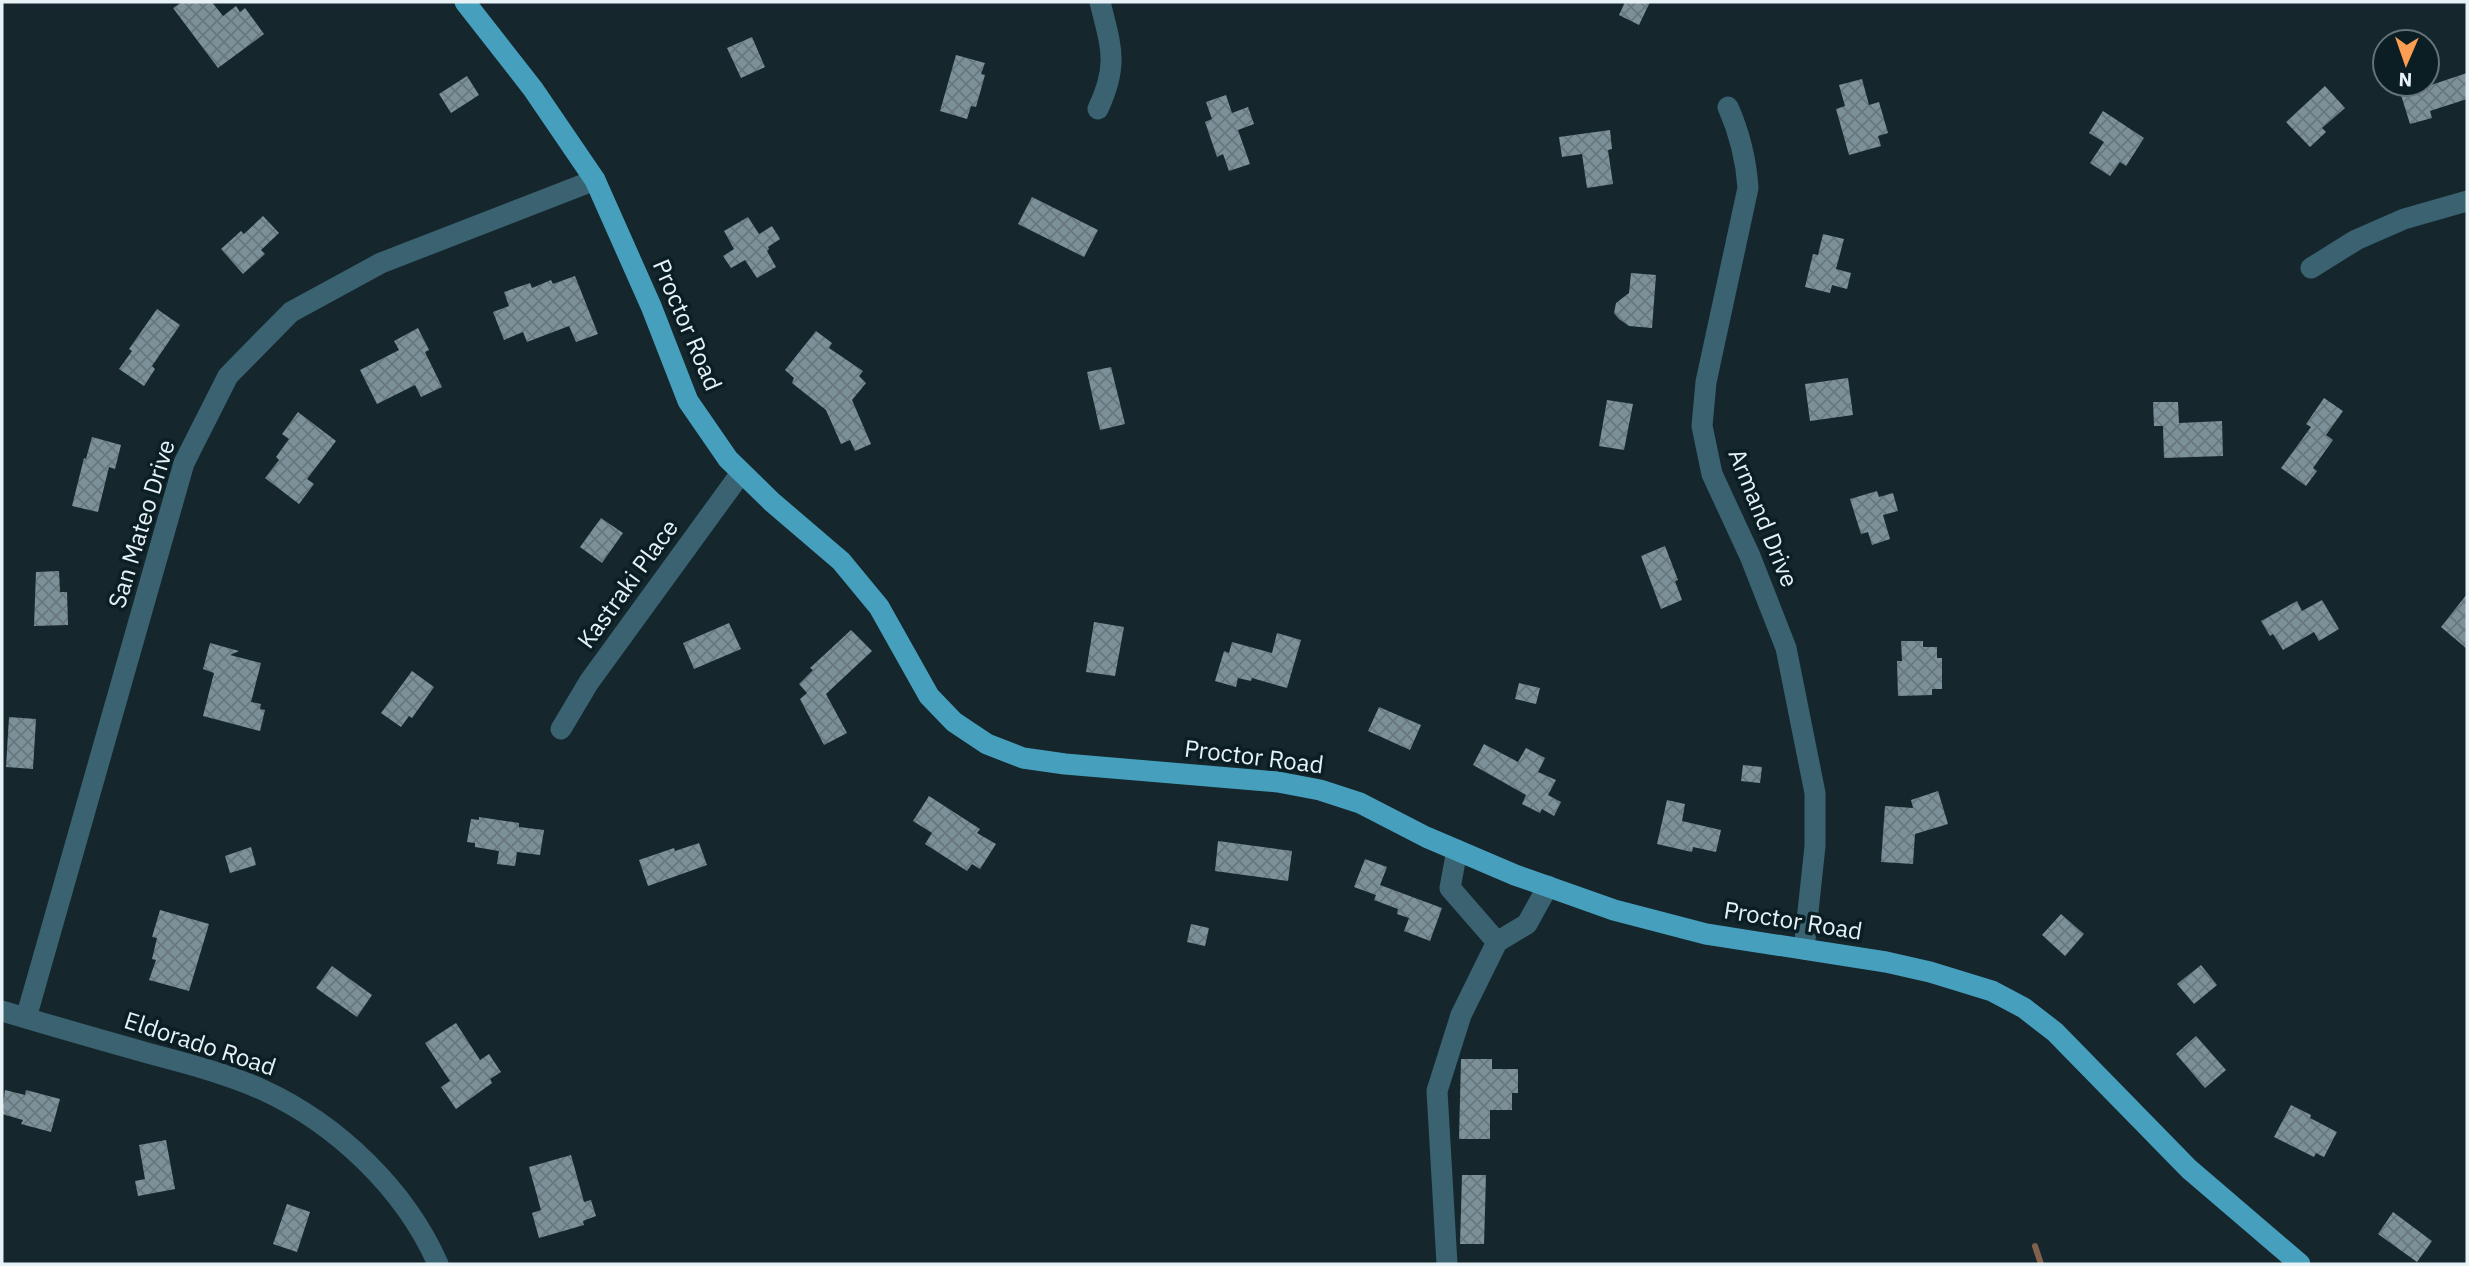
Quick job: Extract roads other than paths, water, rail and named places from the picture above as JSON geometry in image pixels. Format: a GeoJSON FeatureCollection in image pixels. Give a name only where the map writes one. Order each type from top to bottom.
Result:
{"type":"FeatureCollection","features":[{"type":"Feature","properties":{"kind":"main road","name":"Proctor Road"},"geometry":{"type":"LineString","coordinates":[[465,2],[533,89],[595,180],[651,306],[688,401],[727,459],[841,561],[879,607],[929,695],[954,722],[987,744],[1024,758],[1065,764],[1278,782],[1320,790],[1360,803],[1457,850],[1548,887],[1614,909],[1706,934],[1886,962],[1992,991],[2024,1008],[2056,1032],[2189,1169],[2300,1264]]}},
{"type":"Feature","properties":{"kind":"street"},"geometry":{"type":"LineString","coordinates":[[1098,108],[1112,75],[1112,58],[1100,2]]}},
{"type":"Feature","properties":{"kind":"street","name":"Armand Drive"},"geometry":{"type":"LineString","coordinates":[[1728,107],[1744,149],[1748,188],[1706,382],[1702,426],[1713,474],[1750,556],[1786,648],[1815,793],[1815,846],[1804,949]]}},
{"type":"Feature","properties":{"kind":"street","name":"San Mateo Drive"},"geometry":{"type":"LineString","coordinates":[[26,1018],[184,463],[228,376],[291,312],[381,263],[595,180]]}},
{"type":"Feature","properties":{"kind":"street"},"geometry":{"type":"LineString","coordinates":[[2311,268],[2356,240],[2404,219],[2467,201]]}},
{"type":"Feature","properties":{"kind":"street","name":"Kastraki Place"},"geometry":{"type":"LineString","coordinates":[[561,729],[589,682],[741,472]]}},
{"type":"Feature","properties":{"kind":"street"},"geometry":{"type":"LineString","coordinates":[[1457,850],[1450,888],[1497,942]]}},
{"type":"Feature","properties":{"kind":"street"},"geometry":{"type":"LineString","coordinates":[[1447,1264],[1437,1091],[1461,1015],[1497,942],[1527,924],[1548,887]]}},
{"type":"Feature","properties":{"kind":"street","name":"Eldorado Road"},"geometry":{"type":"LineString","coordinates":[[2,1012],[208,1070],[263,1090],[286,1102],[333,1134],[371,1168],[403,1205],[438,1264]]}},
{"type":"Feature","properties":{"kind":"waterway"},"geometry":{"type":"LineString","coordinates":[[2035,1246],[2041,1264]]}}]}
